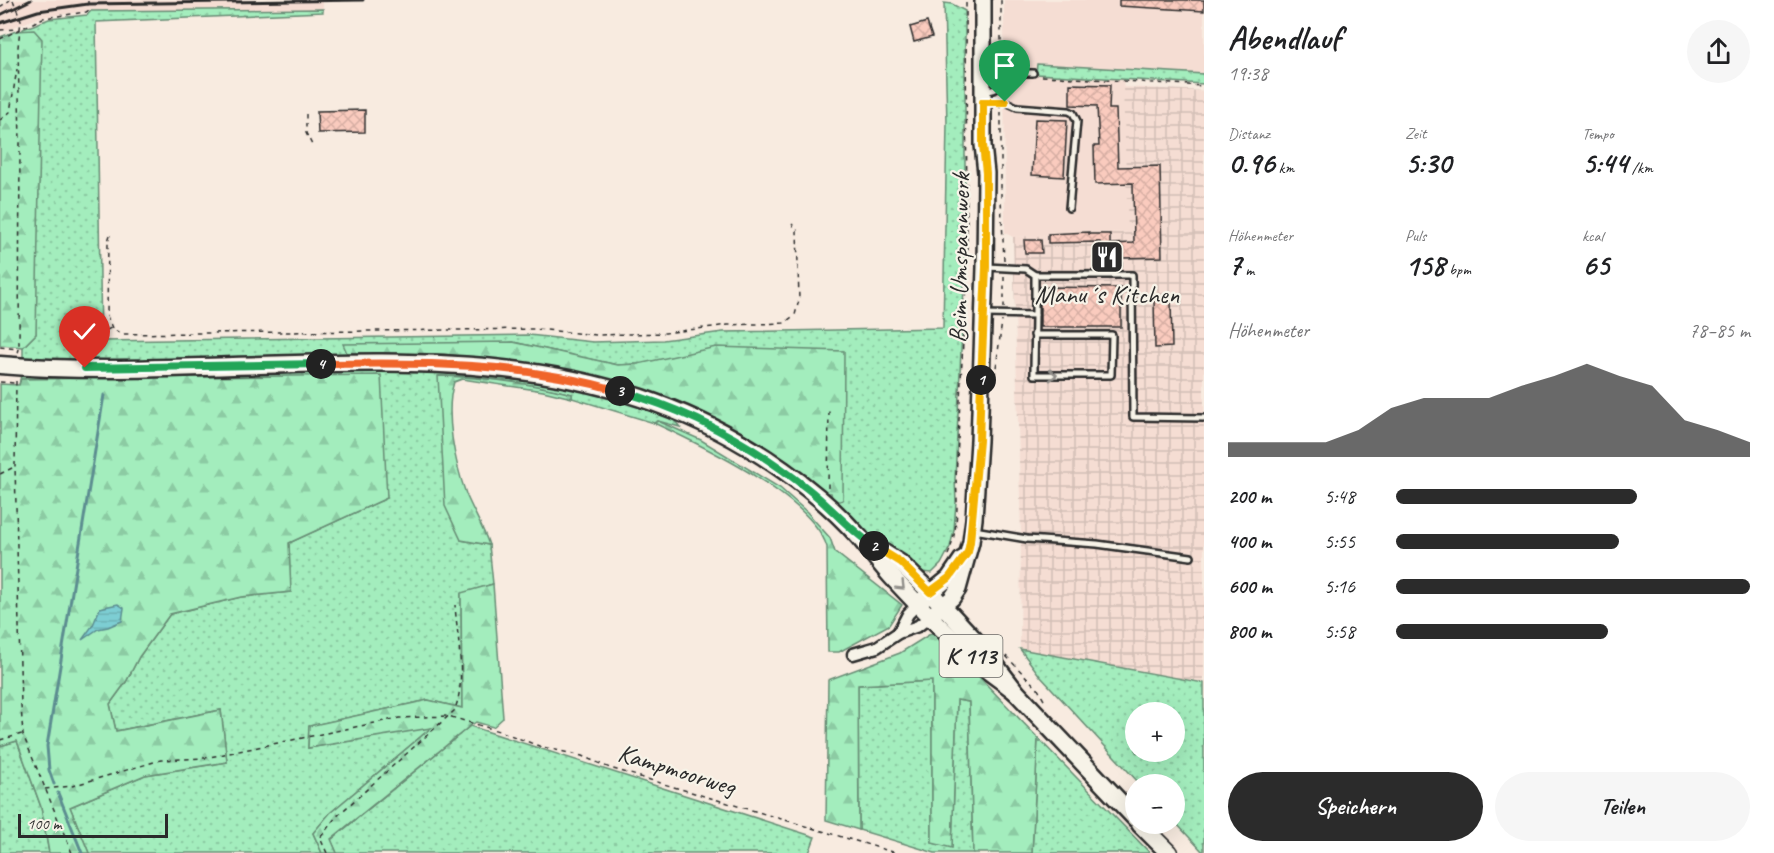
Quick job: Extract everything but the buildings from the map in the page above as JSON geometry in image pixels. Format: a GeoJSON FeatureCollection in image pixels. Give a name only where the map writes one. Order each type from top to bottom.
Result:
{"type":"FeatureCollection","features":[{"type":"Feature","properties":{"kind":"main road","name":"K 113"},"geometry":{"type":"LineString","coordinates":[[0,365],[85,368],[407,363],[484,365],[547,374],[629,394],[675,411],[717,430],[782,470],[828,507],[857,535],[900,562],[924,598],[937,611],[972,658],[1016,692],[1125,807]]}},
{"type":"Feature","properties":{"kind":"main road"},"geometry":{"type":"LineString","coordinates":[[1150,834],[1168,853]]}},
{"type":"Feature","properties":{"kind":"street","name":"Beim Umspannwerk"},"geometry":{"type":"LineString","coordinates":[[853,654],[877,647],[898,633],[918,626],[952,598],[958,589],[968,552],[972,530],[979,441],[986,267],[983,0]]}},
{"type":"Feature","properties":{"kind":"street","name":"Beim Umspannwerk"},"geometry":{"type":"LineString","coordinates":[[898,633],[908,614],[949,578],[968,552]]}},
{"type":"Feature","properties":{"kind":"lane"},"geometry":{"type":"LineString","coordinates":[[983,96],[997,89],[1011,75],[1033,73]]}},
{"type":"Feature","properties":{"kind":"lane"},"geometry":{"type":"LineString","coordinates":[[983,96],[1017,107],[1073,113],[1077,121],[1069,208]]}},
{"type":"Feature","properties":{"kind":"lane"},"geometry":{"type":"LineString","coordinates":[[986,267],[1026,269],[1035,275],[1132,275],[1134,417],[1204,418]]}},
{"type":"Feature","properties":{"kind":"lane"},"geometry":{"type":"LineString","coordinates":[[1035,275],[1034,375],[1111,375],[1112,335],[1035,335]]}},
{"type":"Feature","properties":{"kind":"lane"},"geometry":{"type":"LineString","coordinates":[[984,314],[1035,315]]}},
{"type":"Feature","properties":{"kind":"lane"},"geometry":{"type":"LineString","coordinates":[[972,530],[1027,539],[1097,544],[1191,557]]}},
{"type":"Feature","properties":{"kind":"path"},"geometry":{"type":"LineString","coordinates":[[0,7],[11,0],[21,20],[18,47],[20,143],[18,355]]}},
{"type":"Feature","properties":{"kind":"path"},"geometry":{"type":"LineString","coordinates":[[0,39],[48,17],[86,12],[88,11],[88,0]]}},
{"type":"Feature","properties":{"kind":"path"},"geometry":{"type":"LineString","coordinates":[[948,556],[953,543],[957,513],[956,479],[966,263],[966,0]]}},
{"type":"Feature","properties":{"kind":"path"},"geometry":{"type":"LineString","coordinates":[[0,30],[21,28]]}},
{"type":"Feature","properties":{"kind":"path"},"geometry":{"type":"LineString","coordinates":[[0,120],[10,112],[18,65]]}},
{"type":"Feature","properties":{"kind":"path"},"geometry":{"type":"LineString","coordinates":[[1033,73],[1037,76],[1204,86]]}},
{"type":"Feature","properties":{"kind":"path"},"geometry":{"type":"LineString","coordinates":[[306,114],[306,133],[312,145]]}},
{"type":"Feature","properties":{"kind":"path"},"geometry":{"type":"LineString","coordinates":[[110,235],[106,316],[116,332],[126,335],[536,329],[597,335],[777,325],[790,320],[795,315],[799,300],[797,231],[792,224]]}},
{"type":"Feature","properties":{"kind":"path"},"geometry":{"type":"LineString","coordinates":[[90,329],[101,333],[112,328]]}},
{"type":"Feature","properties":{"kind":"path"},"geometry":{"type":"LineString","coordinates":[[0,347],[19,349]]}},
{"type":"Feature","properties":{"kind":"path"},"geometry":{"type":"LineString","coordinates":[[16,378],[15,466],[23,734],[72,853]]}},
{"type":"Feature","properties":{"kind":"path"},"geometry":{"type":"LineString","coordinates":[[0,382],[16,383]]}},
{"type":"Feature","properties":{"kind":"path"},"geometry":{"type":"LineString","coordinates":[[828,507],[829,409]]}},
{"type":"Feature","properties":{"kind":"path"},"geometry":{"type":"LineString","coordinates":[[0,474],[15,466]]}},
{"type":"Feature","properties":{"kind":"path"},"geometry":{"type":"LineString","coordinates":[[327,853],[320,838],[336,817],[454,711],[458,702],[460,682],[455,605]]}},
{"type":"Feature","properties":{"kind":"path"},"geometry":{"type":"LineString","coordinates":[[1005,655],[1038,689],[1049,708]]}},
{"type":"Feature","properties":{"kind":"path","name":"Kampmoorweg"},"geometry":{"type":"LineString","coordinates":[[45,789],[72,786],[161,760],[205,758],[399,718],[448,716],[539,746],[582,756],[620,771],[896,853]]}},
{"type":"Feature","properties":{"kind":"path"},"geometry":{"type":"LineString","coordinates":[[0,740],[23,734]]}},
{"type":"Feature","properties":{"kind":"shaded area"},"geometry":{"type":"Polygon","coordinates":[[[11,0],[323,0],[323,9],[91,11],[41,17],[0,32],[0,6],[11,0]]]}},
{"type":"Feature","properties":{"kind":"shaded area"},"geometry":{"type":"Polygon","coordinates":[[[1004,0],[1204,0],[1204,74],[1123,69],[1129,232],[1013,237],[1005,233],[1004,0]]]}},
{"type":"Feature","properties":{"kind":"shaded area"},"geometry":{"type":"Polygon","coordinates":[[[1123,87],[1204,91],[1204,683],[1020,649],[1021,535],[1013,237],[1128,232],[1123,87]]]}},
{"type":"Feature","properties":{"kind":"green space"},"geometry":{"type":"Polygon","coordinates":[[[944,3],[952,4],[965,11],[965,264],[954,530],[950,547],[941,564],[932,573],[922,572],[918,576],[833,503],[843,499],[638,364],[617,365],[513,342],[444,354],[478,359],[99,362],[23,358],[23,347],[36,334],[23,29],[49,19],[87,15],[91,11],[323,9],[323,12],[96,22],[101,341],[529,335],[593,342],[663,340],[723,332],[943,328],[947,124],[944,3]]]}},
{"type":"Feature","properties":{"kind":"green space"},"geometry":{"type":"Polygon","coordinates":[[[34,30],[42,39],[36,334],[23,347],[0,345],[0,37],[16,31],[34,30]]]}},
{"type":"Feature","properties":{"kind":"green space"},"geometry":{"type":"Polygon","coordinates":[[[1037,64],[1204,74],[1204,84],[1036,74],[1037,64]]]}},
{"type":"Feature","properties":{"kind":"green space"},"geometry":{"type":"Polygon","coordinates":[[[513,342],[618,365],[638,364],[716,347],[844,351],[843,500],[833,503],[831,493],[821,493],[772,458],[576,373],[444,354],[347,353],[343,344],[513,342]]]}},
{"type":"Feature","properties":{"kind":"green space"},"geometry":{"type":"Polygon","coordinates":[[[370,369],[469,370],[607,395],[673,419],[680,427],[658,421],[654,423],[572,398],[572,394],[539,387],[489,379],[439,376],[461,540],[489,545],[493,584],[461,594],[462,708],[428,700],[309,726],[308,748],[432,727],[330,813],[313,833],[322,853],[89,853],[70,807],[145,775],[227,762],[221,710],[116,731],[110,704],[126,682],[139,657],[170,614],[241,597],[290,592],[289,543],[387,498],[78,379],[21,379],[19,385],[21,375],[370,369]]]}},
{"type":"Feature","properties":{"kind":"green space"},"geometry":{"type":"Polygon","coordinates":[[[381,375],[387,498],[289,543],[291,592],[241,597],[170,614],[139,657],[126,682],[110,704],[116,731],[221,710],[227,762],[145,775],[70,807],[89,853],[49,853],[41,807],[17,741],[0,746],[0,384],[19,385],[21,379],[381,375]]]}},
{"type":"Feature","properties":{"kind":"green space"},"geometry":{"type":"Polygon","coordinates":[[[438,376],[506,381],[572,394],[572,398],[543,391],[462,379],[454,382],[450,408],[452,438],[458,468],[466,494],[489,545],[461,540],[445,506],[438,376]]]}},
{"type":"Feature","properties":{"kind":"green space"},"geometry":{"type":"Polygon","coordinates":[[[658,421],[701,440],[780,488],[807,512],[830,538],[835,552],[902,605],[889,625],[839,652],[828,652],[827,547],[817,528],[800,509],[778,491],[725,458],[654,423],[658,421]]]}},
{"type":"Feature","properties":{"kind":"green space"},"geometry":{"type":"Polygon","coordinates":[[[493,584],[503,718],[493,727],[476,722],[470,726],[331,839],[337,853],[322,853],[313,833],[330,813],[431,728],[308,748],[309,726],[428,700],[462,708],[461,593],[493,584]]]}},
{"type":"Feature","properties":{"kind":"green space"},"geometry":{"type":"Polygon","coordinates":[[[935,631],[1038,738],[1032,853],[973,853],[969,702],[957,700],[952,848],[932,843],[932,681],[858,685],[859,830],[826,820],[828,680],[900,653],[935,631]]]}},
{"type":"Feature","properties":{"kind":"green space"},"geometry":{"type":"Polygon","coordinates":[[[1020,649],[1204,683],[1204,853],[1185,833],[1185,774],[1131,774],[1040,676],[1020,649]]]}},
{"type":"Feature","properties":{"kind":"green space"},"geometry":{"type":"Polygon","coordinates":[[[932,681],[932,843],[952,847],[957,700],[969,702],[973,853],[935,853],[859,830],[858,685],[932,681]]]}},
{"type":"Feature","properties":{"kind":"green space"},"geometry":{"type":"Polygon","coordinates":[[[470,726],[815,837],[809,853],[337,853],[331,840],[470,726]]]}},
{"type":"Feature","properties":{"kind":"green space"},"geometry":{"type":"Polygon","coordinates":[[[1038,738],[1125,827],[1125,834],[1131,834],[1150,853],[1032,853],[1038,738]]]}},
{"type":"Feature","properties":{"kind":"green space"},"geometry":{"type":"Polygon","coordinates":[[[17,741],[41,807],[49,853],[0,853],[0,746],[17,741]]]}},
{"type":"Feature","properties":{"kind":"water"},"geometry":{"type":"Polygon","coordinates":[[[118,604],[124,608],[122,621],[98,629],[82,640],[93,625],[100,608],[118,604]]]}},
{"type":"Feature","properties":{"kind":"waterway"},"geometry":{"type":"LineString","coordinates":[[54,784],[49,770],[47,746],[104,395]]}},
{"type":"Feature","properties":{"kind":"waterway"},"geometry":{"type":"LineString","coordinates":[[58,793],[82,853]]}},
{"type":"Feature","properties":{"kind":"railway"},"geometry":{"type":"LineString","coordinates":[[0,15],[31,0]]}},
{"type":"Feature","properties":{"kind":"railway"},"geometry":{"type":"LineString","coordinates":[[0,23],[38,11],[88,4],[363,0]]}},
{"type":"Feature","properties":{"kind":"place","name":"Manu´s Kitchen"},"geometry":{"type":"Point","coordinates":[1107,257]}},
{"type":"Feature","properties":{"kind":"route"},"geometry":{"type":"LineString","coordinates":[[85,368],[357,363],[464,364],[547,374],[609,388],[675,411],[741,443],[810,491],[857,535],[900,562],[930,592],[949,578],[968,552],[974,519],[986,267],[983,102],[1005,102]]}}]}
